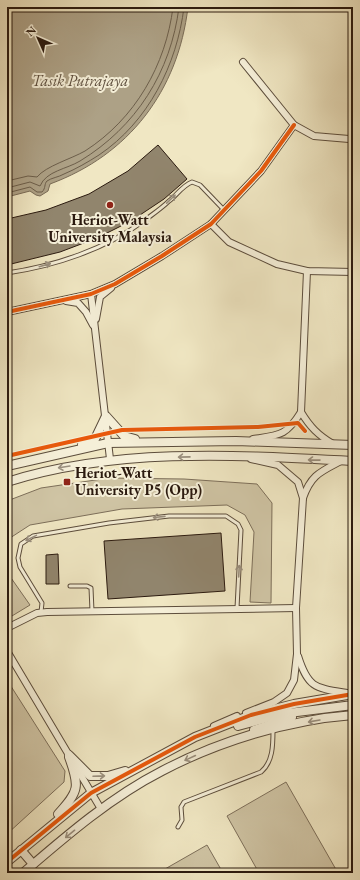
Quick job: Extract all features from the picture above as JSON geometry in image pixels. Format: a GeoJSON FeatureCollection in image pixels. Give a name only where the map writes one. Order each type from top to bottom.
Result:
{"type":"FeatureCollection","features":[{"type":"Feature","properties":{"kind":"street"},"geometry":{"type":"LineString","coordinates":[[243,62],[294,125],[314,136],[348,140],[353,138]]}},
{"type":"Feature","properties":{"kind":"street"},"geometry":{"type":"LineString","coordinates":[[7,312],[91,294],[115,284],[162,256],[211,224],[261,171],[294,125]]}},
{"type":"Feature","properties":{"kind":"street"},"geometry":{"type":"LineString","coordinates":[[211,224],[229,242],[249,253],[277,264],[307,271],[353,272]]}},
{"type":"Feature","properties":{"kind":"street"},"geometry":{"type":"LineString","coordinates":[[307,271],[301,412],[308,425],[317,434],[333,444]]}},
{"type":"Feature","properties":{"kind":"street"},"geometry":{"type":"LineString","coordinates":[[94,329],[100,297],[115,284]]}},
{"type":"Feature","properties":{"kind":"street"},"geometry":{"type":"LineString","coordinates":[[91,294],[110,459]]}},
{"type":"Feature","properties":{"kind":"street"},"geometry":{"type":"LineString","coordinates":[[60,300],[78,303],[86,312],[94,329]]}},
{"type":"Feature","properties":{"kind":"street"},"geometry":{"type":"LineString","coordinates":[[236,441],[274,436],[289,430],[301,412]]}},
{"type":"Feature","properties":{"kind":"street"},"geometry":{"type":"LineString","coordinates":[[106,416],[124,436],[143,442]]}},
{"type":"Feature","properties":{"kind":"street"},"geometry":{"type":"LineString","coordinates":[[70,450],[95,439],[106,416]]}},
{"type":"Feature","properties":{"kind":"street"},"geometry":{"type":"LineString","coordinates":[[7,466],[70,450],[108,443],[236,441],[353,445]]}},
{"type":"Feature","properties":{"kind":"street"},"geometry":{"type":"LineString","coordinates":[[239,456],[278,465],[298,482],[303,498]]}},
{"type":"Feature","properties":{"kind":"street"},"geometry":{"type":"LineString","coordinates":[[7,482],[43,470],[110,459],[239,456],[353,461]]}},
{"type":"Feature","properties":{"kind":"street"},"geometry":{"type":"LineString","coordinates":[[7,862],[44,830],[91,793],[222,722],[274,702],[287,693],[294,680],[297,654],[296,608],[303,498],[308,485],[317,474],[342,460]]}},
{"type":"Feature","properties":{"kind":"street"},"geometry":{"type":"LineString","coordinates":[[7,628],[37,613],[296,608]]}},
{"type":"Feature","properties":{"kind":"street"},"geometry":{"type":"LineString","coordinates":[[7,651],[101,809]]}},
{"type":"Feature","properties":{"kind":"street"},"geometry":{"type":"LineString","coordinates":[[297,654],[303,672],[319,689],[353,694]]}},
{"type":"Feature","properties":{"kind":"street"},"geometry":{"type":"LineString","coordinates":[[195,736],[251,715],[294,704],[353,694]]}},
{"type":"Feature","properties":{"kind":"street"},"geometry":{"type":"LineString","coordinates":[[69,756],[90,776],[108,776],[139,766],[201,739],[246,723],[281,714],[353,705]]}},
{"type":"Feature","properties":{"kind":"street"},"geometry":{"type":"LineString","coordinates":[[23,873],[101,809],[161,771],[257,728],[320,709]]}},
{"type":"Feature","properties":{"kind":"street"},"geometry":{"type":"LineString","coordinates":[[204,751],[273,730],[316,720],[353,715]]}},
{"type":"Feature","properties":{"kind":"street"},"geometry":{"type":"LineString","coordinates":[[44,830],[73,798],[77,779],[69,756]]}},
{"type":"Feature","properties":{"kind":"street"},"geometry":{"type":"LineString","coordinates":[[21,850],[34,864]]}},
{"type":"Feature","properties":{"kind":"lane"},"geometry":{"type":"LineString","coordinates":[[7,273],[30,270],[97,248],[143,221],[169,201],[187,184],[192,182],[200,185],[224,210]]}},
{"type":"Feature","properties":{"kind":"lane"},"geometry":{"type":"LineString","coordinates":[[41,613],[42,603],[20,567],[18,558],[21,544],[27,539],[44,534],[109,523],[169,516],[216,515],[226,516],[233,519],[241,530],[237,610]]}},
{"type":"Feature","properties":{"kind":"lane"},"geometry":{"type":"LineString","coordinates":[[70,586],[87,586],[91,588],[92,611]]}},
{"type":"Feature","properties":{"kind":"lane"},"geometry":{"type":"LineString","coordinates":[[178,827],[181,823],[181,807],[184,802],[261,772],[266,768],[273,746],[273,730]]}},
{"type":"Feature","properties":{"kind":"shaded area"},"geometry":{"type":"Polygon","coordinates":[[[109,478],[184,479],[257,484],[272,503],[271,603],[250,602],[254,532],[245,515],[227,505],[122,509],[30,525],[10,538],[7,554],[7,501],[41,488],[109,478]]]}},
{"type":"Feature","properties":{"kind":"shaded area"},"geometry":{"type":"Polygon","coordinates":[[[7,561],[9,575],[30,605],[7,619],[7,561]]]}},
{"type":"Feature","properties":{"kind":"shaded area"},"geometry":{"type":"Polygon","coordinates":[[[7,680],[65,771],[64,782],[7,834],[7,680]]]}},
{"type":"Feature","properties":{"kind":"shaded area"},"geometry":{"type":"Polygon","coordinates":[[[286,782],[338,873],[259,873],[227,816],[286,782]]]}},
{"type":"Feature","properties":{"kind":"shaded area"},"geometry":{"type":"Polygon","coordinates":[[[207,845],[223,873],[158,873],[207,845]]]}},
{"type":"Feature","properties":{"kind":"water","name":"Tasik Putrajaya"},"geometry":{"type":"Polygon","coordinates":[[[7,7],[188,7],[182,38],[173,66],[161,92],[145,116],[126,137],[103,156],[78,172],[50,184],[48,191],[40,196],[30,191],[7,197],[7,7]]]}},
{"type":"Feature","properties":{"kind":"building","name":"Heriot-Watt University Malaysia"},"geometry":{"type":"Polygon","coordinates":[[[158,145],[187,179],[164,199],[131,221],[97,238],[60,252],[7,265],[7,219],[46,210],[89,194],[128,171],[158,145]]]}},
{"type":"Feature","properties":{"kind":"building"},"geometry":{"type":"Polygon","coordinates":[[[221,533],[225,591],[108,599],[104,541],[221,533]]]}},
{"type":"Feature","properties":{"kind":"building"},"geometry":{"type":"Polygon","coordinates":[[[58,554],[59,584],[46,584],[46,555],[58,554]]]}},
{"type":"Feature","properties":{"kind":"cycle path"},"geometry":{"type":"LineString","coordinates":[[7,312],[91,294],[115,284],[162,256],[211,224],[261,171],[294,125]]}},
{"type":"Feature","properties":{"kind":"cycle path"},"geometry":{"type":"LineString","coordinates":[[7,456],[122,430],[258,427],[298,423],[305,431]]}},
{"type":"Feature","properties":{"kind":"cycle path"},"geometry":{"type":"LineString","coordinates":[[7,862],[91,793],[195,737],[251,715],[294,704],[353,694]]}},
{"type":"Feature","properties":{"kind":"place","name":"Heriot-Watt University Malaysia"},"geometry":{"type":"Point","coordinates":[110,205]}},
{"type":"Feature","properties":{"kind":"place","name":"Heriot-Watt University P5 (Opp)"},"geometry":{"type":"Point","coordinates":[67,482]}}]}
